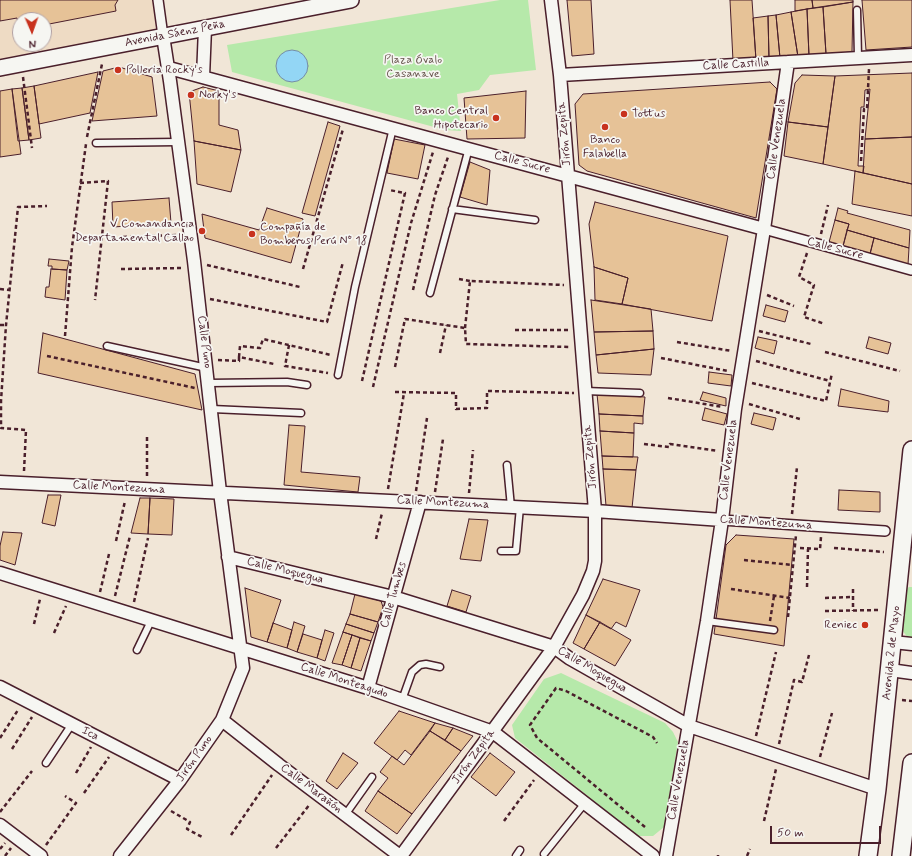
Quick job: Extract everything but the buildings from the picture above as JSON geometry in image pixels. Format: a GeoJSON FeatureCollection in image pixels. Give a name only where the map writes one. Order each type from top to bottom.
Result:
{"type":"FeatureCollection","features":[{"type":"Feature","properties":{"kind":"main road","name":"Avenida 2 de Mayo"},"geometry":{"type":"LineString","coordinates":[[868,856],[893,642],[907,559],[912,450]]}},
{"type":"Feature","properties":{"kind":"main road"},"geometry":{"type":"LineString","coordinates":[[901,856],[912,763]]}},
{"type":"Feature","properties":{"kind":"street"},"geometry":{"type":"LineString","coordinates":[[158,0],[163,36]]}},
{"type":"Feature","properties":{"kind":"street","name":"Avenida Sáenz Peña"},"geometry":{"type":"LineString","coordinates":[[0,68],[351,0]]}},
{"type":"Feature","properties":{"kind":"street","name":"Jirón Zepita"},"geometry":{"type":"LineString","coordinates":[[400,856],[493,732],[554,647],[583,595],[593,571],[595,561],[595,511],[579,330],[560,75],[551,0]]}},
{"type":"Feature","properties":{"kind":"street"},"geometry":{"type":"LineString","coordinates":[[203,77],[205,28]]}},
{"type":"Feature","properties":{"kind":"street","name":"Calle Puno"},"geometry":{"type":"LineString","coordinates":[[163,36],[194,265],[212,409],[220,492],[241,648]]}},
{"type":"Feature","properties":{"kind":"street","name":"Calle Castilla"},"geometry":{"type":"LineString","coordinates":[[560,75],[912,55]]}},
{"type":"Feature","properties":{"kind":"street","name":"Calle Venezuela"},"geometry":{"type":"LineString","coordinates":[[666,856],[707,621],[722,520],[747,328],[764,229],[788,62]]}},
{"type":"Feature","properties":{"kind":"street","name":"Calle Sucre"},"geometry":{"type":"LineString","coordinates":[[168,68],[469,148],[911,270]]}},
{"type":"Feature","properties":{"kind":"street","name":"Calle Montezuma"},"geometry":{"type":"LineString","coordinates":[[0,482],[595,511],[885,531]]}},
{"type":"Feature","properties":{"kind":"street","name":"Calle Tumbes"},"geometry":{"type":"LineString","coordinates":[[368,688],[418,502]]}},
{"type":"Feature","properties":{"kind":"street","name":"Calle Moquegua"},"geometry":{"type":"LineString","coordinates":[[228,557],[393,597],[554,647],[569,658],[689,726],[877,789]]}},
{"type":"Feature","properties":{"kind":"street","name":"Calle Monteagudo"},"geometry":{"type":"LineString","coordinates":[[0,573],[368,688],[493,732],[653,856]]}},
{"type":"Feature","properties":{"kind":"street"},"geometry":{"type":"LineString","coordinates":[[893,642],[912,644]]}},
{"type":"Feature","properties":{"kind":"street","name":"Jirón Puno"},"geometry":{"type":"LineString","coordinates":[[120,856],[180,780],[222,720],[243,668],[241,648]]}},
{"type":"Feature","properties":{"kind":"street"},"geometry":{"type":"LineString","coordinates":[[890,670],[912,673]]}},
{"type":"Feature","properties":{"kind":"street","name":"Ica"},"geometry":{"type":"LineString","coordinates":[[0,687],[180,780]]}},
{"type":"Feature","properties":{"kind":"street","name":"Calle Marañón"},"geometry":{"type":"LineString","coordinates":[[222,720],[400,856]]}},
{"type":"Feature","properties":{"kind":"street"},"geometry":{"type":"LineString","coordinates":[[0,825],[40,855]]}},
{"type":"Feature","properties":{"kind":"lane"},"geometry":{"type":"LineString","coordinates":[[857,10],[864,58]]}},
{"type":"Feature","properties":{"kind":"lane"},"geometry":{"type":"LineString","coordinates":[[338,375],[355,287],[393,128]]}},
{"type":"Feature","properties":{"kind":"lane"},"geometry":{"type":"LineString","coordinates":[[96,143],[177,142]]}},
{"type":"Feature","properties":{"kind":"lane"},"geometry":{"type":"LineString","coordinates":[[430,293],[469,148]]}},
{"type":"Feature","properties":{"kind":"lane"},"geometry":{"type":"LineString","coordinates":[[452,208],[535,220]]}},
{"type":"Feature","properties":{"kind":"lane"},"geometry":{"type":"LineString","coordinates":[[107,346],[206,364]]}},
{"type":"Feature","properties":{"kind":"lane"},"geometry":{"type":"LineString","coordinates":[[209,387],[287,382],[307,385]]}},
{"type":"Feature","properties":{"kind":"lane"},"geometry":{"type":"LineString","coordinates":[[585,392],[640,393]]}},
{"type":"Feature","properties":{"kind":"lane"},"geometry":{"type":"LineString","coordinates":[[212,409],[301,413]]}},
{"type":"Feature","properties":{"kind":"lane"},"geometry":{"type":"LineString","coordinates":[[501,551],[516,551],[516,507],[507,465]]}},
{"type":"Feature","properties":{"kind":"lane"},"geometry":{"type":"LineString","coordinates":[[137,650],[151,621]]}},
{"type":"Feature","properties":{"kind":"lane"},"geometry":{"type":"LineString","coordinates":[[707,621],[771,630]]}},
{"type":"Feature","properties":{"kind":"lane"},"geometry":{"type":"LineString","coordinates":[[402,700],[412,672],[420,665],[426,664],[440,667]]}},
{"type":"Feature","properties":{"kind":"lane"},"geometry":{"type":"LineString","coordinates":[[46,763],[72,724]]}},
{"type":"Feature","properties":{"kind":"lane"},"geometry":{"type":"LineString","coordinates":[[345,815],[372,777]]}},
{"type":"Feature","properties":{"kind":"lane"},"geometry":{"type":"LineString","coordinates":[[544,854],[585,803]]}},
{"type":"Feature","properties":{"kind":"lane"},"geometry":{"type":"LineString","coordinates":[[516,856],[520,850]]}},
{"type":"Feature","properties":{"kind":"path"},"geometry":{"type":"LineString","coordinates":[[65,336],[72,247],[80,183],[105,47]]}},
{"type":"Feature","properties":{"kind":"path"},"geometry":{"type":"LineString","coordinates":[[861,161],[864,109],[867,109],[864,58]]}},
{"type":"Feature","properties":{"kind":"path"},"geometry":{"type":"LineString","coordinates":[[21,64],[32,148]]}},
{"type":"Feature","properties":{"kind":"path"},"geometry":{"type":"LineString","coordinates":[[303,269],[347,116]]}},
{"type":"Feature","properties":{"kind":"path"},"geometry":{"type":"LineString","coordinates":[[373,387],[411,222],[436,140]]}},
{"type":"Feature","properties":{"kind":"path"},"geometry":{"type":"LineString","coordinates":[[413,290],[435,195],[452,144]]}},
{"type":"Feature","properties":{"kind":"path"},"geometry":{"type":"LineString","coordinates":[[80,183],[108,181],[95,300]]}},
{"type":"Feature","properties":{"kind":"path"},"geometry":{"type":"LineString","coordinates":[[362,381],[405,194],[379,188]]}},
{"type":"Feature","properties":{"kind":"path"},"geometry":{"type":"LineString","coordinates":[[24,483],[26,430],[1,428],[0,401],[6,325],[18,207],[47,206]]}},
{"type":"Feature","properties":{"kind":"path"},"geometry":{"type":"LineString","coordinates":[[825,324],[804,317],[814,285],[799,277],[814,244],[828,206]]}},
{"type":"Feature","properties":{"kind":"path"},"geometry":{"type":"LineString","coordinates":[[123,237],[190,235]]}},
{"type":"Feature","properties":{"kind":"path"},"geometry":{"type":"LineString","coordinates":[[198,297],[327,322],[343,262]]}},
{"type":"Feature","properties":{"kind":"path"},"geometry":{"type":"LineString","coordinates":[[121,269],[194,265],[300,287]]}},
{"type":"Feature","properties":{"kind":"path"},"geometry":{"type":"LineString","coordinates":[[459,279],[470,281],[576,285]]}},
{"type":"Feature","properties":{"kind":"path"},"geometry":{"type":"LineString","coordinates":[[470,281],[466,344],[581,347]]}},
{"type":"Feature","properties":{"kind":"path"},"geometry":{"type":"LineString","coordinates":[[0,289],[10,290]]}},
{"type":"Feature","properties":{"kind":"path"},"geometry":{"type":"LineString","coordinates":[[754,291],[794,306]]}},
{"type":"Feature","properties":{"kind":"path"},"geometry":{"type":"LineString","coordinates":[[396,367],[405,319],[466,328]]}},
{"type":"Feature","properties":{"kind":"path"},"geometry":{"type":"LineString","coordinates":[[0,325],[6,325]]}},
{"type":"Feature","properties":{"kind":"path"},"geometry":{"type":"LineString","coordinates":[[440,354],[446,325]]}},
{"type":"Feature","properties":{"kind":"path"},"geometry":{"type":"LineString","coordinates":[[747,328],[811,344]]}},
{"type":"Feature","properties":{"kind":"path"},"geometry":{"type":"LineString","coordinates":[[515,330],[579,330]]}},
{"type":"Feature","properties":{"kind":"path"},"geometry":{"type":"LineString","coordinates":[[206,364],[239,361],[240,346],[260,348],[263,339],[342,357]]}},
{"type":"Feature","properties":{"kind":"path"},"geometry":{"type":"LineString","coordinates":[[677,342],[744,355],[830,381]]}},
{"type":"Feature","properties":{"kind":"path"},"geometry":{"type":"LineString","coordinates":[[289,345],[285,366],[338,375]]}},
{"type":"Feature","properties":{"kind":"path"},"geometry":{"type":"LineString","coordinates":[[825,352],[900,371]]}},
{"type":"Feature","properties":{"kind":"path"},"geometry":{"type":"LineString","coordinates":[[47,356],[209,387]]}},
{"type":"Feature","properties":{"kind":"path"},"geometry":{"type":"LineString","coordinates":[[239,357],[274,364]]}},
{"type":"Feature","properties":{"kind":"path"},"geometry":{"type":"LineString","coordinates":[[661,358],[740,377],[826,401],[832,373]]}},
{"type":"Feature","properties":{"kind":"path"},"geometry":{"type":"LineString","coordinates":[[395,392],[456,393],[456,409],[487,408],[487,391],[585,392]]}},
{"type":"Feature","properties":{"kind":"path"},"geometry":{"type":"LineString","coordinates":[[376,539],[386,501],[404,393]]}},
{"type":"Feature","properties":{"kind":"path"},"geometry":{"type":"LineString","coordinates":[[668,398],[736,405],[800,419]]}},
{"type":"Feature","properties":{"kind":"path"},"geometry":{"type":"LineString","coordinates":[[418,502],[416,489],[427,418]]}},
{"type":"Feature","properties":{"kind":"path"},"geometry":{"type":"LineString","coordinates":[[146,436],[148,489]]}},
{"type":"Feature","properties":{"kind":"path"},"geometry":{"type":"LineString","coordinates":[[433,503],[443,439]]}},
{"type":"Feature","properties":{"kind":"path"},"geometry":{"type":"LineString","coordinates":[[644,444],[668,447],[670,444],[730,452]]}},
{"type":"Feature","properties":{"kind":"path"},"geometry":{"type":"LineString","coordinates":[[468,505],[473,450]]}},
{"type":"Feature","properties":{"kind":"path"},"geometry":{"type":"LineString","coordinates":[[788,617],[797,467]]}},
{"type":"Feature","properties":{"kind":"path"},"geometry":{"type":"LineString","coordinates":[[116,541],[128,488]]}},
{"type":"Feature","properties":{"kind":"path"},"geometry":{"type":"LineString","coordinates":[[800,548],[820,549],[822,527]]}},
{"type":"Feature","properties":{"kind":"path"},"geometry":{"type":"LineString","coordinates":[[112,608],[130,536]]}},
{"type":"Feature","properties":{"kind":"path"},"geometry":{"type":"LineString","coordinates":[[132,614],[148,538]]}},
{"type":"Feature","properties":{"kind":"path"},"geometry":{"type":"LineString","coordinates":[[834,548],[884,552]]}},
{"type":"Feature","properties":{"kind":"path"},"geometry":{"type":"LineString","coordinates":[[807,588],[808,549]]}},
{"type":"Feature","properties":{"kind":"path"},"geometry":{"type":"LineString","coordinates":[[98,604],[109,554]]}},
{"type":"Feature","properties":{"kind":"path"},"geometry":{"type":"LineString","coordinates":[[744,560],[792,565]]}},
{"type":"Feature","properties":{"kind":"path"},"geometry":{"type":"LineString","coordinates":[[34,624],[44,587]]}},
{"type":"Feature","properties":{"kind":"path"},"geometry":{"type":"LineString","coordinates":[[731,589],[790,598]]}},
{"type":"Feature","properties":{"kind":"path"},"geometry":{"type":"LineString","coordinates":[[853,589],[853,611]]}},
{"type":"Feature","properties":{"kind":"path"},"geometry":{"type":"LineString","coordinates":[[54,633],[71,595]]}},
{"type":"Feature","properties":{"kind":"path"},"geometry":{"type":"LineString","coordinates":[[771,630],[774,596]]}},
{"type":"Feature","properties":{"kind":"path"},"geometry":{"type":"LineString","coordinates":[[825,598],[853,597]]}},
{"type":"Feature","properties":{"kind":"path"},"geometry":{"type":"LineString","coordinates":[[825,611],[880,610]]}},
{"type":"Feature","properties":{"kind":"path"},"geometry":{"type":"LineString","coordinates":[[753,747],[776,652]]}},
{"type":"Feature","properties":{"kind":"path"},"geometry":{"type":"LineString","coordinates":[[764,821],[794,680],[802,682],[809,655]]}},
{"type":"Feature","properties":{"kind":"path"},"geometry":{"type":"LineString","coordinates":[[645,827],[537,738],[530,725],[556,688],[566,690],[653,737],[657,743]]}},
{"type":"Feature","properties":{"kind":"path"},"geometry":{"type":"LineString","coordinates":[[0,738],[25,700]]}},
{"type":"Feature","properties":{"kind":"path"},"geometry":{"type":"LineString","coordinates":[[12,749],[38,707]]}},
{"type":"Feature","properties":{"kind":"path"},"geometry":{"type":"LineString","coordinates":[[816,769],[832,713]]}},
{"type":"Feature","properties":{"kind":"path"},"geometry":{"type":"LineString","coordinates":[[76,773],[97,737]]}},
{"type":"Feature","properties":{"kind":"path"},"geometry":{"type":"LineString","coordinates":[[84,793],[116,747]]}},
{"type":"Feature","properties":{"kind":"path"},"geometry":{"type":"LineString","coordinates":[[231,835],[279,765]]}},
{"type":"Feature","properties":{"kind":"path"},"geometry":{"type":"LineString","coordinates":[[504,821],[542,770]]}},
{"type":"Feature","properties":{"kind":"path"},"geometry":{"type":"LineString","coordinates":[[0,812],[32,771]]}},
{"type":"Feature","properties":{"kind":"path"},"geometry":{"type":"LineString","coordinates":[[276,848],[318,794]]}},
{"type":"Feature","properties":{"kind":"path"},"geometry":{"type":"LineString","coordinates":[[40,855],[76,803],[65,796]]}},
{"type":"Feature","properties":{"kind":"path"},"geometry":{"type":"LineString","coordinates":[[161,805],[190,822],[187,829],[204,838]]}},
{"type":"Feature","properties":{"kind":"path"},"geometry":{"type":"LineString","coordinates":[[748,856],[750,849]]}},
{"type":"Feature","properties":{"kind":"shaded area"},"geometry":{"type":"Polygon","coordinates":[[[0,0],[153,0],[156,31],[52,50],[52,12],[12,12],[12,52],[39,52],[0,59],[0,0]]]}},
{"type":"Feature","properties":{"kind":"green space","name":"Plaza Óvalo Casanave"},"geometry":{"type":"Polygon","coordinates":[[[500,0],[528,0],[536,70],[490,75],[479,90],[457,94],[461,131],[445,130],[232,72],[227,45],[500,0]]]}},
{"type":"Feature","properties":{"kind":"green space"},"geometry":{"type":"Polygon","coordinates":[[[912,587],[912,638],[909,639],[901,629],[905,590],[912,587]]]}},
{"type":"Feature","properties":{"kind":"green space"},"geometry":{"type":"Polygon","coordinates":[[[561,673],[665,723],[673,732],[678,742],[664,827],[653,836],[638,836],[515,738],[512,725],[544,679],[561,673]]]}},
{"type":"Feature","properties":{"kind":"water"},"geometry":{"type":"Polygon","coordinates":[[[289,50],[295,50],[305,57],[308,66],[307,72],[301,79],[295,82],[289,82],[279,75],[276,69],[276,63],[283,53],[289,50]]]}},
{"type":"Feature","properties":{"kind":"place","name":"Polleria Rocky's"},"geometry":{"type":"Point","coordinates":[118,70]}},
{"type":"Feature","properties":{"kind":"place","name":"Norky's"},"geometry":{"type":"Point","coordinates":[191,95]}},
{"type":"Feature","properties":{"kind":"place","name":"Tottus"},"geometry":{"type":"Point","coordinates":[624,114]}},
{"type":"Feature","properties":{"kind":"place","name":"Banco Central Hipotecario"},"geometry":{"type":"Point","coordinates":[496,118]}},
{"type":"Feature","properties":{"kind":"place","name":"Banco Falabella"},"geometry":{"type":"Point","coordinates":[605,127]}},
{"type":"Feature","properties":{"kind":"place","name":"V Comandancia Departamental Callao"},"geometry":{"type":"Point","coordinates":[202,231]}},
{"type":"Feature","properties":{"kind":"place","name":"Compañía de Bomberos Perú Nº 18"},"geometry":{"type":"Point","coordinates":[252,234]}},
{"type":"Feature","properties":{"kind":"place","name":"Reniec"},"geometry":{"type":"Point","coordinates":[865,625]}}]}
